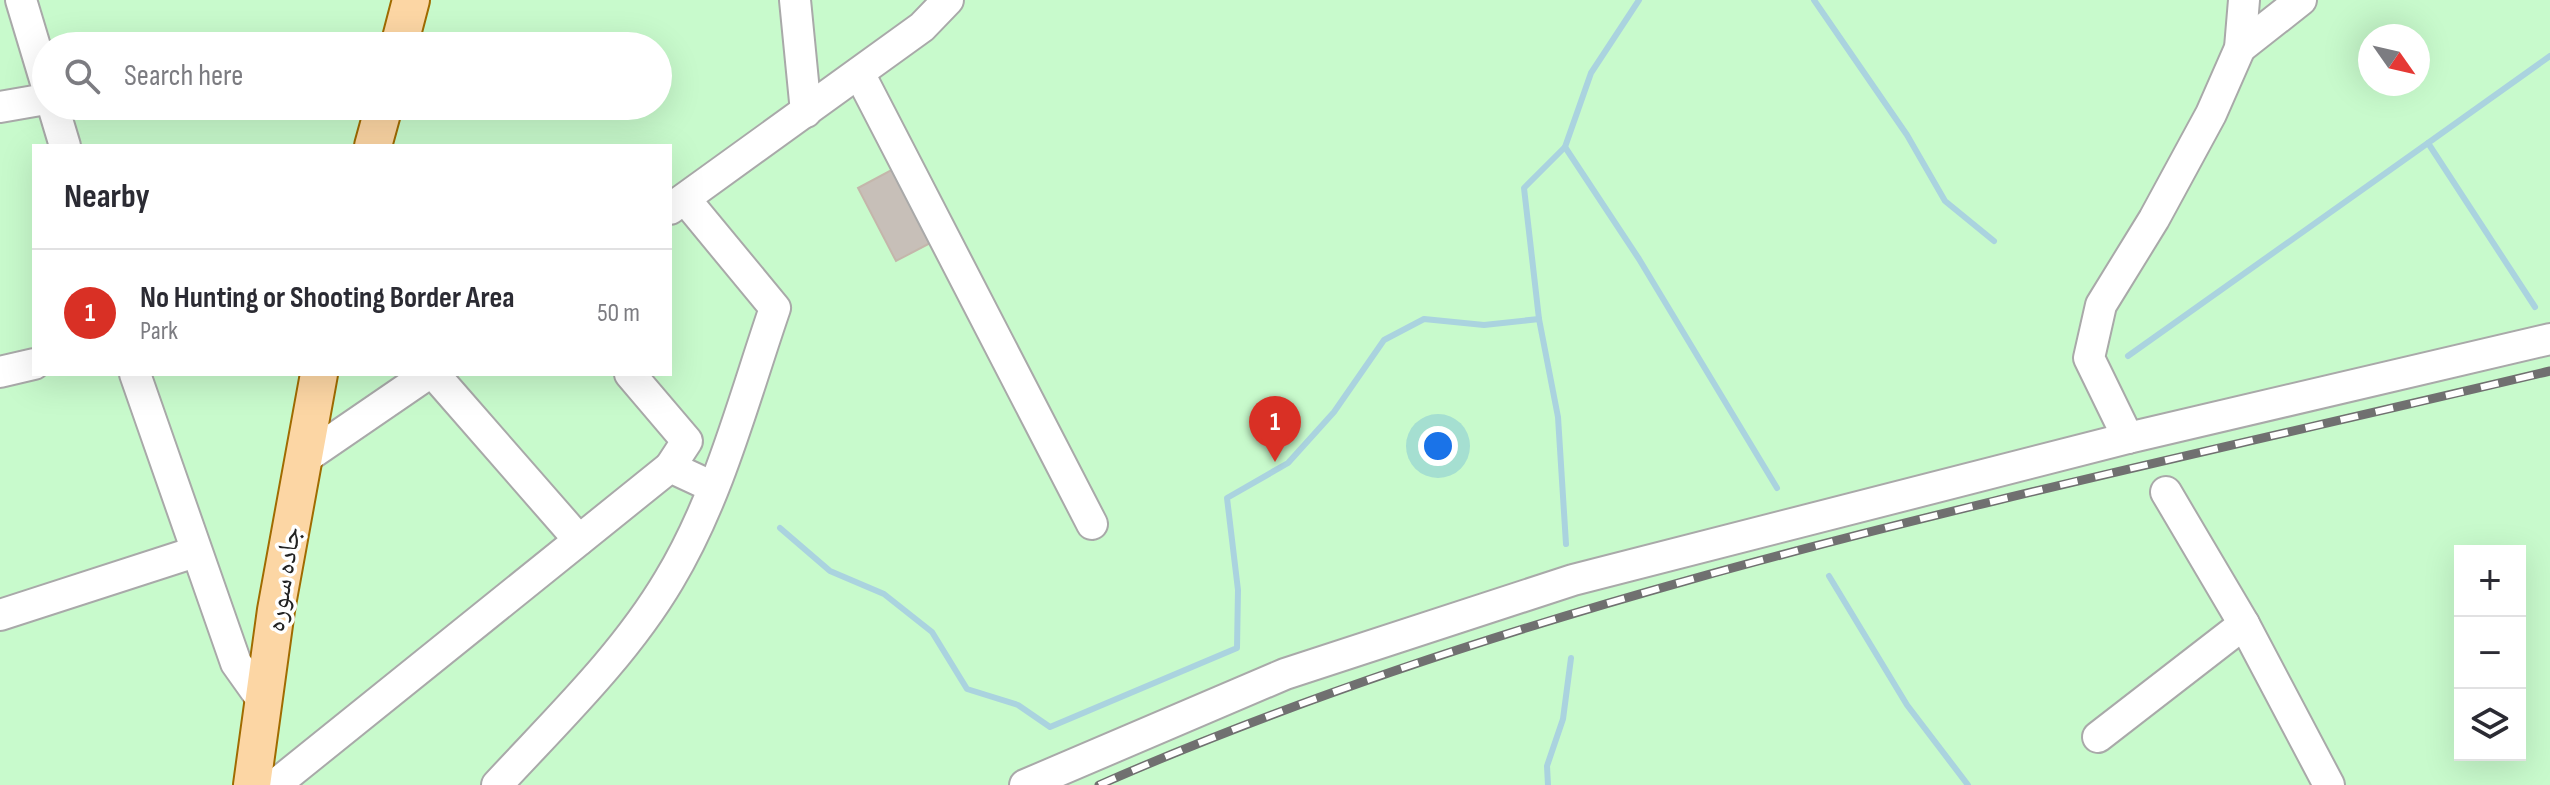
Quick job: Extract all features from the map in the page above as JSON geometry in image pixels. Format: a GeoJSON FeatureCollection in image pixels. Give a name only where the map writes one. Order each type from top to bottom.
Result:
{"type":"FeatureCollection","features":[{"type":"Feature","properties":{"kind":"main road"},"geometry":{"type":"LineString","coordinates":[[403,32],[411,0]]}},
{"type":"Feature","properties":{"kind":"main road"},"geometry":{"type":"LineString","coordinates":[[374,144],[380,120]]}},
{"type":"Feature","properties":{"kind":"main road","name":"جاده سوره"},"geometry":{"type":"LineString","coordinates":[[252,785],[301,461],[319,376]]}},
{"type":"Feature","properties":{"kind":"street"},"geometry":{"type":"LineString","coordinates":[[21,0],[32,37]]}},
{"type":"Feature","properties":{"kind":"street"},"geometry":{"type":"LineString","coordinates":[[795,0],[806,112]]}},
{"type":"Feature","properties":{"kind":"street"},"geometry":{"type":"LineString","coordinates":[[497,785],[610,662],[670,580],[713,487],[775,308],[678,204],[922,27],[948,0]]}},
{"type":"Feature","properties":{"kind":"street"},"geometry":{"type":"LineString","coordinates":[[2128,438],[2089,358],[2101,305],[2204,127],[2240,48],[2244,0]]}},
{"type":"Feature","properties":{"kind":"street"},"geometry":{"type":"LineString","coordinates":[[2240,48],[2301,0]]}},
{"type":"Feature","properties":{"kind":"street"},"geometry":{"type":"LineString","coordinates":[[859,73],[1092,524]]}},
{"type":"Feature","properties":{"kind":"street"},"geometry":{"type":"LineString","coordinates":[[0,107],[32,101]]}},
{"type":"Feature","properties":{"kind":"street"},"geometry":{"type":"LineString","coordinates":[[57,120],[64,144]]}},
{"type":"Feature","properties":{"kind":"street"},"geometry":{"type":"LineString","coordinates":[[1025,785],[1285,674],[1573,580],[2128,438],[2550,339]]}},
{"type":"Feature","properties":{"kind":"street"},"geometry":{"type":"LineString","coordinates":[[0,372],[32,364]]}},
{"type":"Feature","properties":{"kind":"street"},"geometry":{"type":"LineString","coordinates":[[136,376],[236,663],[263,701]]}},
{"type":"Feature","properties":{"kind":"street"},"geometry":{"type":"LineString","coordinates":[[301,461],[428,376]]}},
{"type":"Feature","properties":{"kind":"street"},"geometry":{"type":"LineString","coordinates":[[433,376],[579,540]]}},
{"type":"Feature","properties":{"kind":"street"},"geometry":{"type":"LineString","coordinates":[[275,785],[670,467],[687,441],[632,376]]}},
{"type":"Feature","properties":{"kind":"street"},"geometry":{"type":"LineString","coordinates":[[670,467],[713,487]]}},
{"type":"Feature","properties":{"kind":"street"},"geometry":{"type":"LineString","coordinates":[[2166,492],[2244,624],[2329,785]]}},
{"type":"Feature","properties":{"kind":"street"},"geometry":{"type":"LineString","coordinates":[[0,615],[195,552]]}},
{"type":"Feature","properties":{"kind":"street"},"geometry":{"type":"LineString","coordinates":[[2098,737],[2244,624]]}},
{"type":"Feature","properties":{"kind":"green space"},"geometry":{"type":"Polygon","coordinates":[[[0,0],[2550,0],[2550,785],[0,785],[0,0]]]}},
{"type":"Feature","properties":{"kind":"building"},"geometry":{"type":"Polygon","coordinates":[[[897,167],[936,240],[896,261],[858,188],[897,167]]]}},
{"type":"Feature","properties":{"kind":"waterway"},"geometry":{"type":"LineString","coordinates":[[1566,544],[1558,417],[1539,319],[1524,188],[1565,147],[1591,73],[1639,0]]}},
{"type":"Feature","properties":{"kind":"waterway"},"geometry":{"type":"LineString","coordinates":[[1814,0],[1907,135],[1945,201],[1994,241]]}},
{"type":"Feature","properties":{"kind":"waterway"},"geometry":{"type":"LineString","coordinates":[[2535,307],[2428,143],[2550,56]]}},
{"type":"Feature","properties":{"kind":"waterway"},"geometry":{"type":"LineString","coordinates":[[2128,356],[2428,143]]}},
{"type":"Feature","properties":{"kind":"waterway"},"geometry":{"type":"LineString","coordinates":[[1565,147],[1639,259],[1777,488]]}},
{"type":"Feature","properties":{"kind":"waterway"},"geometry":{"type":"LineString","coordinates":[[780,528],[830,571],[884,594],[932,632],[967,689],[1018,705],[1050,727],[1237,648],[1238,590],[1227,498],[1288,463],[1334,412],[1384,340],[1424,319],[1484,325],[1539,319]]}},
{"type":"Feature","properties":{"kind":"waterway"},"geometry":{"type":"LineString","coordinates":[[1829,576],[1907,705],[1968,785]]}},
{"type":"Feature","properties":{"kind":"waterway"},"geometry":{"type":"LineString","coordinates":[[1548,785],[1547,766],[1563,719],[1571,658]]}},
{"type":"Feature","properties":{"kind":"railway"},"geometry":{"type":"LineString","coordinates":[[1099,785],[1273,714],[1451,652],[1632,596],[1998,500],[2550,371]]}},
{"type":"Feature","properties":{"kind":"place","name":"No Hunting or Shooting Border Area"},"geometry":{"type":"Point","coordinates":[1275,462]}}]}
